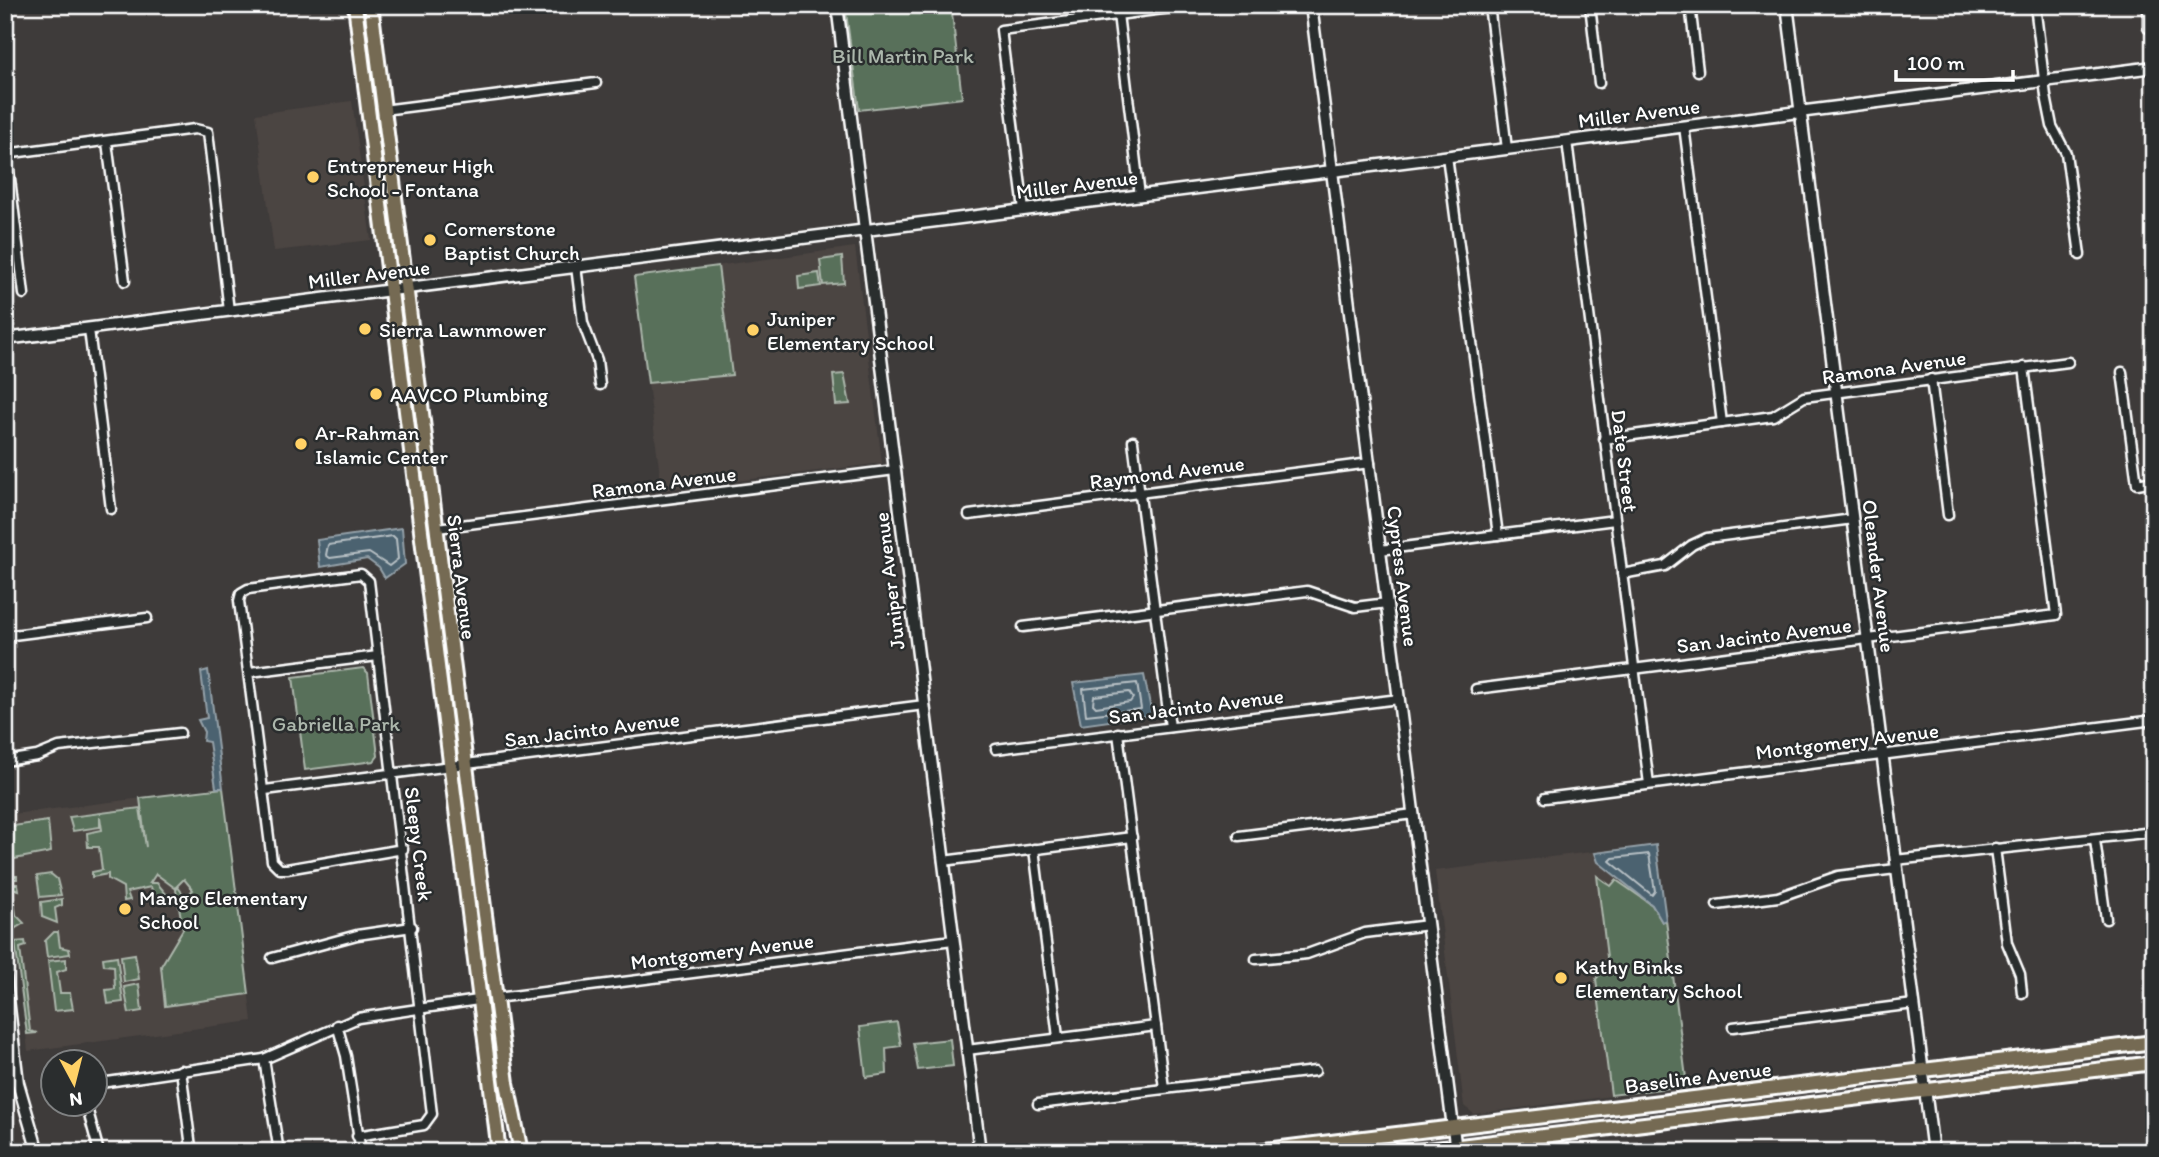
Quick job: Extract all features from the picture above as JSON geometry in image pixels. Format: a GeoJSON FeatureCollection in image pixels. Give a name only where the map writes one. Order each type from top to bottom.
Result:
{"type":"FeatureCollection","features":[{"type":"Feature","properties":{"kind":"main road","name":"Sierra Avenue"},"geometry":{"type":"LineString","coordinates":[[355,5],[499,1152]]}},
{"type":"Feature","properties":{"kind":"main road","name":"Sierra Avenue"},"geometry":{"type":"LineString","coordinates":[[371,5],[507,1083],[521,1152]]}},
{"type":"Feature","properties":{"kind":"main road","name":"Baseline Avenue"},"geometry":{"type":"LineString","coordinates":[[1248,1152],[2154,1042]]}},
{"type":"Feature","properties":{"kind":"main road","name":"Baseline Avenue"},"geometry":{"type":"LineString","coordinates":[[1410,1152],[1456,1149],[1924,1088],[2154,1063]]}},
{"type":"Feature","properties":{"kind":"street","name":"Juniper Avenue"},"geometry":{"type":"LineString","coordinates":[[837,5],[980,1152]]}},
{"type":"Feature","properties":{"kind":"street"},"geometry":{"type":"LineString","coordinates":[[1024,210],[1001,30],[1171,8],[1240,5]]}},
{"type":"Feature","properties":{"kind":"street","name":"Cypress Avenue"},"geometry":{"type":"LineString","coordinates":[[1311,5],[1456,1149]]}},
{"type":"Feature","properties":{"kind":"street"},"geometry":{"type":"LineString","coordinates":[[1489,5],[1507,149]]}},
{"type":"Feature","properties":{"kind":"street"},"geometry":{"type":"LineString","coordinates":[[1590,5],[1599,83]]}},
{"type":"Feature","properties":{"kind":"street"},"geometry":{"type":"LineString","coordinates":[[1690,5],[1698,71]]}},
{"type":"Feature","properties":{"kind":"street","name":"Oleander Avenue"},"geometry":{"type":"LineString","coordinates":[[1787,5],[1933,1152]]}},
{"type":"Feature","properties":{"kind":"street"},"geometry":{"type":"LineString","coordinates":[[2035,5],[2052,126],[2066,153],[2080,256]]}},
{"type":"Feature","properties":{"kind":"street"},"geometry":{"type":"LineString","coordinates":[[2148,5],[2148,28]]}},
{"type":"Feature","properties":{"kind":"street"},"geometry":{"type":"LineString","coordinates":[[1118,14],[1140,196]]}},
{"type":"Feature","properties":{"kind":"street","name":"Miller Avenue"},"geometry":{"type":"LineString","coordinates":[[5,339],[2154,67]]}},
{"type":"Feature","properties":{"kind":"street"},"geometry":{"type":"LineString","coordinates":[[383,110],[596,83]]}},
{"type":"Feature","properties":{"kind":"street"},"geometry":{"type":"LineString","coordinates":[[1684,126],[1722,423]]}},
{"type":"Feature","properties":{"kind":"street"},"geometry":{"type":"LineString","coordinates":[[24,293],[6,154],[195,129],[208,132],[229,311]]}},
{"type":"Feature","properties":{"kind":"street","name":"Date Street"},"geometry":{"type":"LineString","coordinates":[[1567,141],[1648,784]]}},
{"type":"Feature","properties":{"kind":"street"},"geometry":{"type":"LineString","coordinates":[[107,142],[125,281]]}},
{"type":"Feature","properties":{"kind":"street"},"geometry":{"type":"LineString","coordinates":[[1447,156],[1498,535]]}},
{"type":"Feature","properties":{"kind":"street"},"geometry":{"type":"LineString","coordinates":[[576,266],[583,323],[597,360],[600,385]]}},
{"type":"Feature","properties":{"kind":"street"},"geometry":{"type":"LineString","coordinates":[[89,329],[111,509]]}},
{"type":"Feature","properties":{"kind":"street","name":"Ramona Avenue"},"geometry":{"type":"LineString","coordinates":[[1604,439],[1773,416],[1804,397],[2068,362]]}},
{"type":"Feature","properties":{"kind":"street","name":"San Jacinto Avenue"},"geometry":{"type":"LineString","coordinates":[[1476,689],[2056,615],[2024,367]]}},
{"type":"Feature","properties":{"kind":"street"},"geometry":{"type":"LineString","coordinates":[[2122,372],[2137,484],[2154,481]]}},
{"type":"Feature","properties":{"kind":"street"},"geometry":{"type":"LineString","coordinates":[[1931,379],[1948,515]]}},
{"type":"Feature","properties":{"kind":"street"},"geometry":{"type":"LineString","coordinates":[[1133,441],[1170,727]]}},
{"type":"Feature","properties":{"kind":"street","name":"Raymond Avenue"},"geometry":{"type":"LineString","coordinates":[[969,515],[1370,463]]}},
{"type":"Feature","properties":{"kind":"street","name":"Ramona Avenue"},"geometry":{"type":"LineString","coordinates":[[437,528],[895,470]]}},
{"type":"Feature","properties":{"kind":"street"},"geometry":{"type":"LineString","coordinates":[[1622,574],[1665,566],[1692,545],[1707,538],[1853,519]]}},
{"type":"Feature","properties":{"kind":"street"},"geometry":{"type":"LineString","coordinates":[[1380,550],[1615,520]]}},
{"type":"Feature","properties":{"kind":"street","name":"Sleepy Creek"},"geometry":{"type":"LineString","coordinates":[[250,672],[239,601],[241,593],[248,589],[361,575],[369,582],[432,1104],[429,1120],[424,1125],[358,1136]]}},
{"type":"Feature","properties":{"kind":"street"},"geometry":{"type":"LineString","coordinates":[[1023,627],[1307,591],[1355,607],[1387,603]]}},
{"type":"Feature","properties":{"kind":"street"},"geometry":{"type":"LineString","coordinates":[[5,636],[147,618]]}},
{"type":"Feature","properties":{"kind":"street"},"geometry":{"type":"LineString","coordinates":[[378,656],[250,672],[275,865],[287,869],[402,849]]}},
{"type":"Feature","properties":{"kind":"street","name":"San Jacinto Avenue"},"geometry":{"type":"LineString","coordinates":[[996,749],[1399,699]]}},
{"type":"Feature","properties":{"kind":"street","name":"San Jacinto Avenue"},"geometry":{"type":"LineString","coordinates":[[265,790],[924,705]]}},
{"type":"Feature","properties":{"kind":"street","name":"Montgomery Avenue"},"geometry":{"type":"LineString","coordinates":[[1545,798],[2154,720]]}},
{"type":"Feature","properties":{"kind":"street"},"geometry":{"type":"LineString","coordinates":[[5,761],[37,756],[59,747],[180,733]]}},
{"type":"Feature","properties":{"kind":"street"},"geometry":{"type":"LineString","coordinates":[[1118,733],[1164,1088]]}},
{"type":"Feature","properties":{"kind":"street"},"geometry":{"type":"LineString","coordinates":[[1239,836],[1414,814]]}},
{"type":"Feature","properties":{"kind":"street"},"geometry":{"type":"LineString","coordinates":[[1717,905],[1778,897],[1838,876],[1896,864],[1995,848],[2154,832]]}},
{"type":"Feature","properties":{"kind":"street"},"geometry":{"type":"LineString","coordinates":[[943,861],[1132,837]]}},
{"type":"Feature","properties":{"kind":"street"},"geometry":{"type":"LineString","coordinates":[[2095,840],[2106,919]]}},
{"type":"Feature","properties":{"kind":"street"},"geometry":{"type":"LineString","coordinates":[[1995,848],[2007,943],[2020,974],[2022,993]]}},
{"type":"Feature","properties":{"kind":"street"},"geometry":{"type":"LineString","coordinates":[[1034,849],[1058,1037]]}},
{"type":"Feature","properties":{"kind":"street"},"geometry":{"type":"LineString","coordinates":[[1256,959],[1307,954],[1365,933],[1428,925]]}},
{"type":"Feature","properties":{"kind":"street"},"geometry":{"type":"LineString","coordinates":[[272,958],[357,935],[412,928]]}},
{"type":"Feature","properties":{"kind":"street","name":"Montgomery Avenue"},"geometry":{"type":"LineString","coordinates":[[496,998],[953,940]]}},
{"type":"Feature","properties":{"kind":"street"},"geometry":{"type":"LineString","coordinates":[[5,974],[18,1083],[38,1152]]}},
{"type":"Feature","properties":{"kind":"street"},"geometry":{"type":"LineString","coordinates":[[108,1082],[264,1059],[337,1025],[377,1013],[478,1000]]}},
{"type":"Feature","properties":{"kind":"street"},"geometry":{"type":"LineString","coordinates":[[1733,1027],[1914,1004]]}},
{"type":"Feature","properties":{"kind":"street"},"geometry":{"type":"LineString","coordinates":[[337,1025],[346,1056],[361,1152]]}},
{"type":"Feature","properties":{"kind":"street"},"geometry":{"type":"LineString","coordinates":[[967,1050],[1156,1026]]}},
{"type":"Feature","properties":{"kind":"street"},"geometry":{"type":"LineString","coordinates":[[264,1059],[279,1152]]}},
{"type":"Feature","properties":{"kind":"street"},"geometry":{"type":"LineString","coordinates":[[181,1070],[191,1147]]}},
{"type":"Feature","properties":{"kind":"street"},"geometry":{"type":"LineString","coordinates":[[1038,1104],[1315,1071]]}},
{"type":"Feature","properties":{"kind":"street"},"geometry":{"type":"LineString","coordinates":[[90,1118],[99,1152]]}},
{"type":"Feature","properties":{"kind":"shaded area","name":"Entrepreneur High School - Fontana"},"geometry":{"type":"Polygon","coordinates":[[[352,101],[371,240],[274,251],[256,114],[352,101]]]}},
{"type":"Feature","properties":{"kind":"shaded area","name":"Juniper Elementary School"},"geometry":{"type":"Polygon","coordinates":[[[855,247],[882,463],[662,490],[634,277],[855,247]]]}},
{"type":"Feature","properties":{"kind":"shaded area","name":"Mango Elementary School"},"geometry":{"type":"Polygon","coordinates":[[[223,788],[252,1021],[28,1051],[5,855],[5,815],[223,788]]]}},
{"type":"Feature","properties":{"kind":"shaded area","name":"Kathy Binks Elementary School"},"geometry":{"type":"Polygon","coordinates":[[[1657,844],[1687,1086],[1474,1114],[1464,1106],[1435,871],[1657,844]]]}},
{"type":"Feature","properties":{"kind":"green space","name":"Bill Martin Park"},"geometry":{"type":"Polygon","coordinates":[[[845,5],[951,5],[962,98],[859,110],[845,5]]]}},
{"type":"Feature","properties":{"kind":"green space"},"geometry":{"type":"Polygon","coordinates":[[[842,257],[844,283],[823,285],[820,260],[842,257]]]}},
{"type":"Feature","properties":{"kind":"green space"},"geometry":{"type":"Polygon","coordinates":[[[718,266],[732,375],[648,383],[634,277],[718,266]]]}},
{"type":"Feature","properties":{"kind":"green space"},"geometry":{"type":"Polygon","coordinates":[[[819,273],[821,286],[799,289],[798,276],[819,273]]]}},
{"type":"Feature","properties":{"kind":"green space"},"geometry":{"type":"Polygon","coordinates":[[[844,374],[850,404],[836,405],[833,375],[844,374]]]}},
{"type":"Feature","properties":{"kind":"green space","name":"Gabriella Park"},"geometry":{"type":"Polygon","coordinates":[[[363,668],[368,673],[378,756],[374,761],[305,770],[293,677],[363,668]]]}},
{"type":"Feature","properties":{"kind":"green space"},"geometry":{"type":"Polygon","coordinates":[[[223,788],[249,994],[165,1006],[161,966],[183,929],[176,890],[178,887],[185,897],[193,890],[184,879],[175,888],[156,874],[150,883],[157,883],[167,895],[154,897],[151,887],[127,892],[130,900],[124,901],[123,887],[108,879],[108,874],[92,877],[92,872],[102,870],[99,847],[88,847],[87,833],[102,830],[100,817],[100,827],[73,831],[69,817],[140,808],[146,847],[140,798],[223,788]]]}},
{"type":"Feature","properties":{"kind":"green space"},"geometry":{"type":"Polygon","coordinates":[[[48,821],[51,852],[9,860],[6,827],[48,821]]]}},
{"type":"Feature","properties":{"kind":"green space"},"geometry":{"type":"Polygon","coordinates":[[[51,874],[57,879],[61,895],[40,897],[37,876],[51,874]]]}},
{"type":"Feature","properties":{"kind":"green space"},"geometry":{"type":"Polygon","coordinates":[[[8,876],[17,876],[17,879],[11,879],[13,884],[18,884],[19,890],[12,888],[16,915],[24,923],[14,929],[8,876]]]}},
{"type":"Feature","properties":{"kind":"green space"},"geometry":{"type":"Polygon","coordinates":[[[1597,876],[1611,886],[1616,880],[1652,905],[1662,922],[1666,920],[1687,1086],[1611,1095],[1596,979],[1608,965],[1597,876]]]}},
{"type":"Feature","properties":{"kind":"green space"},"geometry":{"type":"Polygon","coordinates":[[[62,899],[62,905],[55,908],[57,923],[42,917],[41,902],[62,899]]]}},
{"type":"Feature","properties":{"kind":"green space"},"geometry":{"type":"Polygon","coordinates":[[[54,932],[58,932],[60,947],[69,949],[70,954],[47,957],[45,941],[54,932]]]}},
{"type":"Feature","properties":{"kind":"green space"},"geometry":{"type":"Polygon","coordinates":[[[25,941],[26,946],[20,948],[30,1031],[37,1033],[27,1034],[15,942],[25,941]]]}},
{"type":"Feature","properties":{"kind":"green space"},"geometry":{"type":"Polygon","coordinates":[[[135,954],[139,979],[124,982],[121,956],[135,954]]]}},
{"type":"Feature","properties":{"kind":"green space"},"geometry":{"type":"Polygon","coordinates":[[[117,956],[123,1002],[108,1004],[106,990],[115,989],[114,966],[104,965],[103,958],[117,956]]]}},
{"type":"Feature","properties":{"kind":"green space"},"geometry":{"type":"Polygon","coordinates":[[[66,959],[66,969],[57,972],[60,993],[70,993],[73,1009],[54,1011],[48,961],[66,959]]]}},
{"type":"Feature","properties":{"kind":"green space"},"geometry":{"type":"Polygon","coordinates":[[[139,984],[142,1011],[129,1013],[124,987],[139,984]]]}},
{"type":"Feature","properties":{"kind":"green space"},"geometry":{"type":"Polygon","coordinates":[[[897,1022],[901,1046],[886,1048],[887,1074],[866,1077],[860,1027],[897,1022]]]}},
{"type":"Feature","properties":{"kind":"green space"},"geometry":{"type":"Polygon","coordinates":[[[950,1039],[953,1066],[918,1070],[913,1043],[950,1039]]]}},
{"type":"Feature","properties":{"kind":"water"},"geometry":{"type":"Polygon","coordinates":[[[402,528],[405,564],[385,578],[379,568],[367,559],[320,567],[317,540],[402,528]]]}},
{"type":"Feature","properties":{"kind":"water"},"geometry":{"type":"Polygon","coordinates":[[[208,670],[223,788],[216,788],[209,742],[203,741],[204,732],[198,720],[207,718],[201,672],[208,670]]]}},
{"type":"Feature","properties":{"kind":"water"},"geometry":{"type":"Polygon","coordinates":[[[1144,675],[1152,715],[1081,725],[1073,683],[1144,675]]]}},
{"type":"Feature","properties":{"kind":"water"},"geometry":{"type":"Polygon","coordinates":[[[1656,845],[1666,920],[1662,922],[1652,905],[1598,862],[1595,853],[1656,845]]]}},
{"type":"Feature","properties":{"kind":"place","name":"Entrepreneur High School - Fontana"},"geometry":{"type":"Point","coordinates":[313,177]}},
{"type":"Feature","properties":{"kind":"place","name":"Cornerstone Baptist Church"},"geometry":{"type":"Point","coordinates":[430,240]}},
{"type":"Feature","properties":{"kind":"place","name":"Sierra Lawnmower"},"geometry":{"type":"Point","coordinates":[365,329]}},
{"type":"Feature","properties":{"kind":"place","name":"Juniper Elementary School"},"geometry":{"type":"Point","coordinates":[753,330]}},
{"type":"Feature","properties":{"kind":"place","name":"AAVCO Plumbing"},"geometry":{"type":"Point","coordinates":[376,394]}},
{"type":"Feature","properties":{"kind":"place","name":"Ar-Rahman Islamic Center"},"geometry":{"type":"Point","coordinates":[301,444]}},
{"type":"Feature","properties":{"kind":"place","name":"Mango Elementary School"},"geometry":{"type":"Point","coordinates":[125,909]}},
{"type":"Feature","properties":{"kind":"place","name":"Kathy Binks Elementary School"},"geometry":{"type":"Point","coordinates":[1561,978]}}]}
